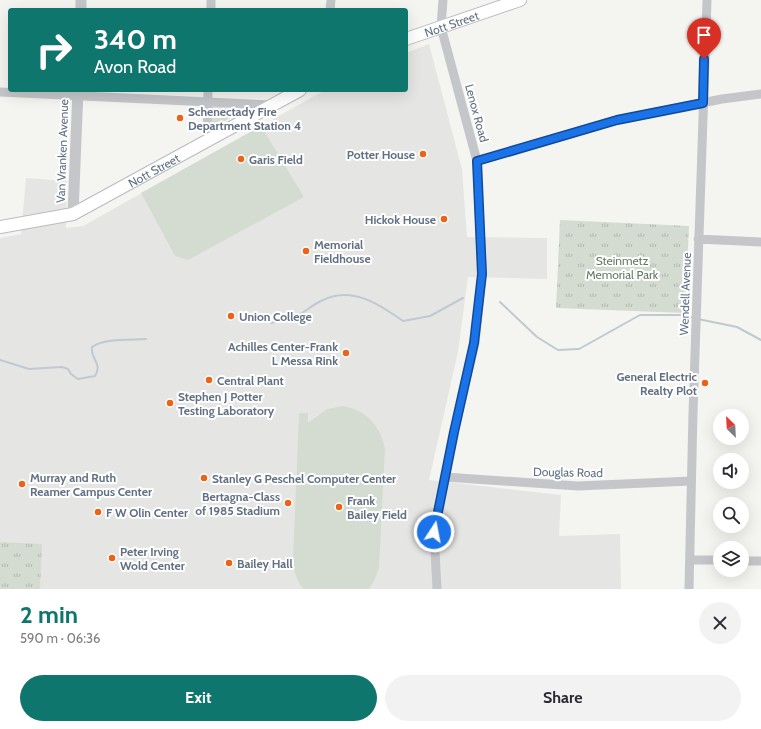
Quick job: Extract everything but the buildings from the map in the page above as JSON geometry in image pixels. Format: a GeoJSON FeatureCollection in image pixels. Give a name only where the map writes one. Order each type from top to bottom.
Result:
{"type":"FeatureCollection","features":[{"type":"Feature","properties":{"kind":"main road","name":"Nott Street"},"geometry":{"type":"LineString","coordinates":[[408,39],[520,0]]}},
{"type":"Feature","properties":{"kind":"main road","name":"Nott Street"},"geometry":{"type":"LineString","coordinates":[[0,227],[73,214],[296,92]]}},
{"type":"Feature","properties":{"kind":"street","name":"Lenox Road"},"geometry":{"type":"LineString","coordinates":[[437,589],[434,532],[474,343],[482,274],[477,161],[441,27],[443,0]]}},
{"type":"Feature","properties":{"kind":"street","name":"Wendell Avenue"},"geometry":{"type":"LineString","coordinates":[[688,589],[696,299],[707,0]]}},
{"type":"Feature","properties":{"kind":"street"},"geometry":{"type":"LineString","coordinates":[[0,92],[78,93],[271,105]]}},
{"type":"Feature","properties":{"kind":"street"},"geometry":{"type":"LineString","coordinates":[[207,141],[208,92]]}},
{"type":"Feature","properties":{"kind":"street","name":"Van Vranken Avenue"},"geometry":{"type":"LineString","coordinates":[[73,214],[78,93]]}},
{"type":"Feature","properties":{"kind":"street"},"geometry":{"type":"LineString","coordinates":[[477,161],[617,120],[722,98],[761,94]]}},
{"type":"Feature","properties":{"kind":"street"},"geometry":{"type":"LineString","coordinates":[[698,239],[761,242]]}},
{"type":"Feature","properties":{"kind":"street","name":"Douglas Road"},"geometry":{"type":"LineString","coordinates":[[445,477],[578,486],[691,481]]}},
{"type":"Feature","properties":{"kind":"street"},"geometry":{"type":"LineString","coordinates":[[690,560],[713,560]]}},
{"type":"Feature","properties":{"kind":"street"},"geometry":{"type":"LineString","coordinates":[[749,561],[761,561]]}},
{"type":"Feature","properties":{"kind":"shaded area","name":"Union College"},"geometry":{"type":"Polygon","coordinates":[[[429,44],[462,169],[467,237],[547,238],[547,279],[468,277],[458,352],[429,480],[561,495],[559,536],[620,534],[621,589],[0,589],[0,238],[21,234],[26,178],[67,181],[66,228],[83,226],[321,92],[408,92],[408,52],[429,44]]]}},
{"type":"Feature","properties":{"kind":"green space"},"geometry":{"type":"Polygon","coordinates":[[[212,107],[242,108],[244,110],[218,125],[215,125],[211,121],[212,107]]]}},
{"type":"Feature","properties":{"kind":"green space","name":"Garis Field"},"geometry":{"type":"Polygon","coordinates":[[[261,126],[304,197],[188,260],[175,256],[141,193],[261,126]]]}},
{"type":"Feature","properties":{"kind":"green space","name":"Steinmetz Memorial Park"},"geometry":{"type":"Polygon","coordinates":[[[560,220],[689,226],[685,313],[556,308],[560,220]]]}},
{"type":"Feature","properties":{"kind":"green space"},"geometry":{"type":"Polygon","coordinates":[[[343,406],[359,411],[371,420],[380,433],[385,449],[379,568],[369,589],[303,589],[296,575],[293,560],[299,413],[308,413],[308,423],[327,409],[343,406]]]}},
{"type":"Feature","properties":{"kind":"green space"},"geometry":{"type":"Polygon","coordinates":[[[0,542],[42,544],[40,589],[0,589],[0,542]]]}},
{"type":"Feature","properties":{"kind":"waterway"},"geometry":{"type":"LineString","coordinates":[[271,323],[295,317],[321,301],[343,295],[354,296],[374,303],[403,321],[430,316],[463,298]]}},
{"type":"Feature","properties":{"kind":"waterway"},"geometry":{"type":"LineString","coordinates":[[500,302],[537,337],[558,350],[579,349],[640,315],[680,315],[694,318]]}},
{"type":"Feature","properties":{"kind":"waterway"},"geometry":{"type":"LineString","coordinates":[[698,319],[737,327],[761,340]]}},
{"type":"Feature","properties":{"kind":"waterway"},"geometry":{"type":"LineString","coordinates":[[0,360],[29,369],[62,367],[68,369],[71,374],[78,379],[95,376],[98,368],[93,355],[92,347],[97,344],[110,341],[146,339]]}},
{"type":"Feature","properties":{"kind":"place","name":"Schenectady Fire Department Station 4"},"geometry":{"type":"Point","coordinates":[180,118]}},
{"type":"Feature","properties":{"kind":"place","name":"Potter House"},"geometry":{"type":"Point","coordinates":[423,154]}},
{"type":"Feature","properties":{"kind":"place","name":"Garis Field"},"geometry":{"type":"Point","coordinates":[241,159]}},
{"type":"Feature","properties":{"kind":"place","name":"Hickok House"},"geometry":{"type":"Point","coordinates":[444,219]}},
{"type":"Feature","properties":{"kind":"place","name":"Memorial Fieldhouse"},"geometry":{"type":"Point","coordinates":[306,251]}},
{"type":"Feature","properties":{"kind":"place","name":"Union College"},"geometry":{"type":"Point","coordinates":[231,316]}},
{"type":"Feature","properties":{"kind":"place","name":"Achilles Center-Frank L Messa Rink"},"geometry":{"type":"Point","coordinates":[346,353]}},
{"type":"Feature","properties":{"kind":"place","name":"Central Plant"},"geometry":{"type":"Point","coordinates":[209,380]}},
{"type":"Feature","properties":{"kind":"place","name":"General Electric Realty Plot"},"geometry":{"type":"Point","coordinates":[705,383]}},
{"type":"Feature","properties":{"kind":"place","name":"Stephen J Potter Testing Laboratory"},"geometry":{"type":"Point","coordinates":[170,403]}},
{"type":"Feature","properties":{"kind":"place","name":"Stanley G Peschel Computer Center"},"geometry":{"type":"Point","coordinates":[204,478]}},
{"type":"Feature","properties":{"kind":"place","name":"Murray and Ruth Reamer Campus Center"},"geometry":{"type":"Point","coordinates":[22,484]}},
{"type":"Feature","properties":{"kind":"place","name":"Bertagna-Class of 1985 Stadium"},"geometry":{"type":"Point","coordinates":[288,503]}},
{"type":"Feature","properties":{"kind":"place","name":"Frank Bailey Field"},"geometry":{"type":"Point","coordinates":[339,507]}},
{"type":"Feature","properties":{"kind":"place","name":"F W Olin Center"},"geometry":{"type":"Point","coordinates":[98,512]}},
{"type":"Feature","properties":{"kind":"place","name":"Peter Irving Wold Center"},"geometry":{"type":"Point","coordinates":[112,558]}},
{"type":"Feature","properties":{"kind":"place","name":"Bailey Hall"},"geometry":{"type":"Point","coordinates":[229,563]}},
{"type":"Feature","properties":{"kind":"route"},"geometry":{"type":"LineString","coordinates":[[434,532],[474,343],[482,274],[477,161],[617,120],[703,103],[704,59]]}}]}
